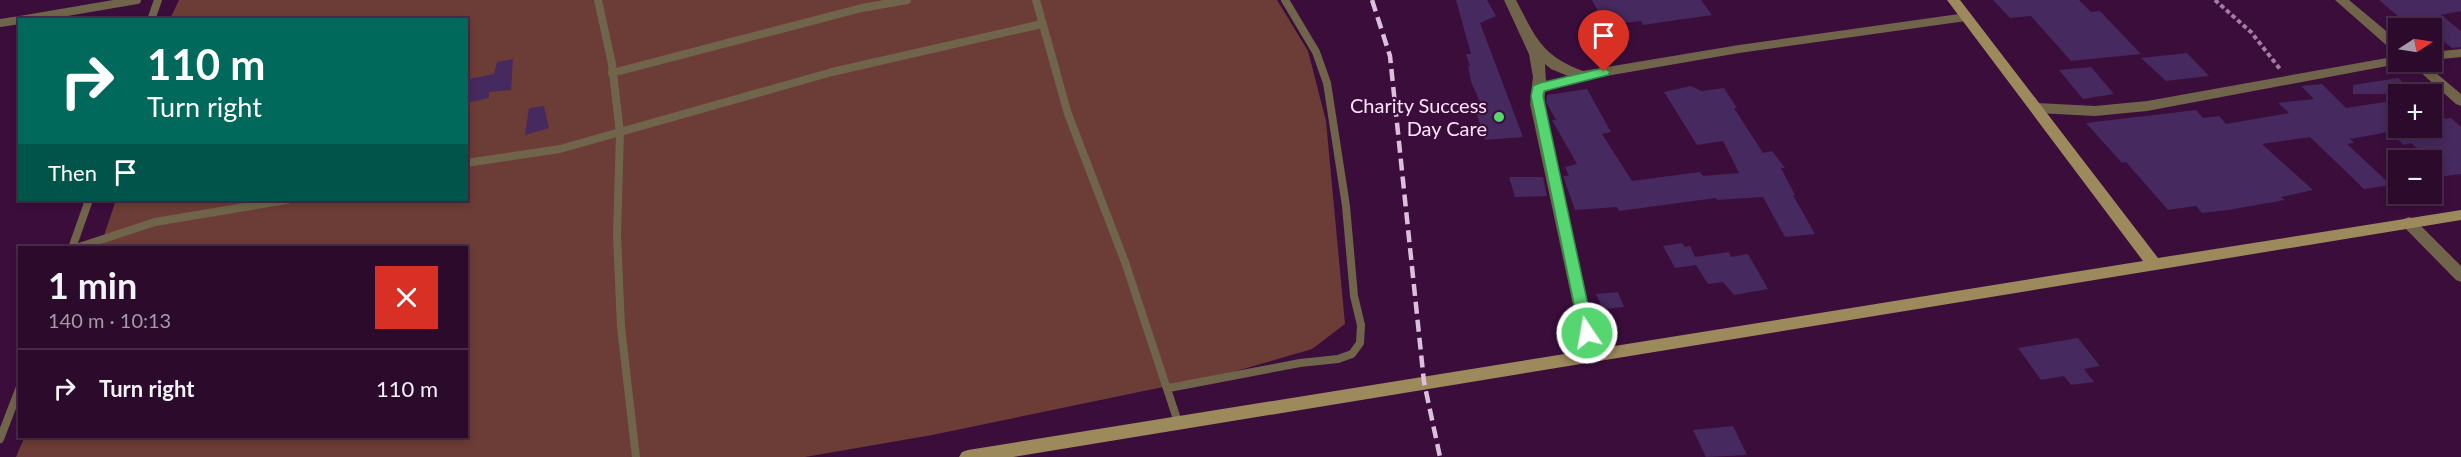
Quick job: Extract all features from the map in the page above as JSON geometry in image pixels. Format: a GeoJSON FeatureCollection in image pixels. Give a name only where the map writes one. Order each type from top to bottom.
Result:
{"type":"FeatureCollection","features":[{"type":"Feature","properties":{"kind":"street"},"geometry":{"type":"LineString","coordinates":[[1510,0],[1535,48],[1540,77],[1537,104],[1592,356]]}},
{"type":"Feature","properties":{"kind":"street"},"geometry":{"type":"LineString","coordinates":[[1953,0],[2155,265]]}},
{"type":"Feature","properties":{"kind":"street"},"geometry":{"type":"LineString","coordinates":[[2341,0],[2388,40]]}},
{"type":"Feature","properties":{"kind":"street"},"geometry":{"type":"LineString","coordinates":[[1538,89],[1582,76],[1739,49],[1966,17]]}},
{"type":"Feature","properties":{"kind":"street"},"geometry":{"type":"LineString","coordinates":[[1535,48],[1556,66],[1582,76]]}},
{"type":"Feature","properties":{"kind":"street"},"geometry":{"type":"LineString","coordinates":[[2442,55],[2461,53]]}},
{"type":"Feature","properties":{"kind":"street"},"geometry":{"type":"LineString","coordinates":[[2037,108],[2095,111],[2147,106],[2388,62]]}},
{"type":"Feature","properties":{"kind":"street"},"geometry":{"type":"LineString","coordinates":[[2427,72],[2461,101]]}},
{"type":"Feature","properties":{"kind":"street"},"geometry":{"type":"LineString","coordinates":[[968,457],[1008,454],[1178,422],[2461,214]]}},
{"type":"Feature","properties":{"kind":"street"},"geometry":{"type":"LineString","coordinates":[[2409,223],[2461,276]]}},
{"type":"Feature","properties":{"kind":"lane"},"geometry":{"type":"LineString","coordinates":[[32,18],[137,0]]}},
{"type":"Feature","properties":{"kind":"lane"},"geometry":{"type":"LineString","coordinates":[[152,18],[158,0]]}},
{"type":"Feature","properties":{"kind":"lane"},"geometry":{"type":"LineString","coordinates":[[598,0],[612,73],[620,133],[617,235],[621,327],[636,457]]}},
{"type":"Feature","properties":{"kind":"lane"},"geometry":{"type":"LineString","coordinates":[[612,73],[862,8],[907,0]]}},
{"type":"Feature","properties":{"kind":"lane"},"geometry":{"type":"LineString","coordinates":[[1036,0],[1084,159],[1125,262],[1178,422]]}},
{"type":"Feature","properties":{"kind":"lane"},"geometry":{"type":"LineString","coordinates":[[1168,388],[1300,363],[1338,359],[1352,354],[1360,344],[1361,325],[1354,296],[1346,206],[1327,83],[1316,52],[1285,0]]}},
{"type":"Feature","properties":{"kind":"lane"},"geometry":{"type":"LineString","coordinates":[[0,23],[18,20]]}},
{"type":"Feature","properties":{"kind":"lane"},"geometry":{"type":"LineString","coordinates":[[468,163],[560,149],[832,72],[1042,24]]}},
{"type":"Feature","properties":{"kind":"lane"},"geometry":{"type":"LineString","coordinates":[[73,246],[89,201]]}},
{"type":"Feature","properties":{"kind":"lane"},"geometry":{"type":"LineString","coordinates":[[82,246],[155,222],[281,201]]}},
{"type":"Feature","properties":{"kind":"lane"},"geometry":{"type":"LineString","coordinates":[[0,439],[18,392]]}},
{"type":"Feature","properties":{"kind":"path"},"geometry":{"type":"LineString","coordinates":[[2215,0],[2238,18],[2272,55],[2285,79]]}},
{"type":"Feature","properties":{"kind":"shaded area"},"geometry":{"type":"Polygon","coordinates":[[[179,0],[1277,0],[1308,51],[1326,121],[1345,324],[1312,349],[1226,374],[932,435],[805,457],[16,457],[24,438],[468,438],[468,246],[100,246],[116,201],[468,201],[468,18],[170,18],[179,0]]]}},
{"type":"Feature","properties":{"kind":"building"},"geometry":{"type":"Polygon","coordinates":[[[1456,0],[1487,0],[1496,16],[1480,23],[1523,137],[1485,140],[1473,103],[1480,102],[1471,82],[1468,66],[1470,66],[1466,54],[1471,54],[1456,0]]]}},
{"type":"Feature","properties":{"kind":"building"},"geometry":{"type":"Polygon","coordinates":[[[1592,0],[1701,0],[1712,15],[1643,25],[1641,21],[1623,23],[1616,20],[1603,21],[1592,0]]]}},
{"type":"Feature","properties":{"kind":"building"},"geometry":{"type":"Polygon","coordinates":[[[1993,0],[2079,0],[2091,12],[2100,11],[2141,54],[2071,61],[2031,16],[2010,18],[1993,0]]]}},
{"type":"Feature","properties":{"kind":"building"},"geometry":{"type":"Polygon","coordinates":[[[2379,0],[2461,0],[2461,11],[2441,15],[2461,31],[2461,47],[2452,48],[2442,40],[2442,18],[2400,18],[2379,0]]]}},
{"type":"Feature","properties":{"kind":"building"},"geometry":{"type":"Polygon","coordinates":[[[2187,53],[2209,76],[2166,81],[2141,58],[2187,53]]]}},
{"type":"Feature","properties":{"kind":"building"},"geometry":{"type":"Polygon","coordinates":[[[513,59],[511,90],[489,92],[489,98],[468,103],[469,79],[494,74],[497,62],[513,59]]]}},
{"type":"Feature","properties":{"kind":"building"},"geometry":{"type":"Polygon","coordinates":[[[2091,67],[2114,94],[2083,99],[2059,70],[2091,67]]]}},
{"type":"Feature","properties":{"kind":"building"},"geometry":{"type":"Polygon","coordinates":[[[2398,78],[2405,84],[2388,84],[2388,94],[2353,94],[2353,85],[2398,78]]]}},
{"type":"Feature","properties":{"kind":"building"},"geometry":{"type":"Polygon","coordinates":[[[2322,84],[2346,108],[2388,102],[2388,132],[2350,139],[2354,143],[2347,144],[2388,182],[2388,185],[2364,189],[2310,137],[2262,144],[2313,190],[2281,197],[2285,200],[2228,210],[2202,213],[2196,206],[2168,210],[2126,162],[2122,163],[2086,123],[2196,110],[2203,118],[2219,116],[2226,124],[2289,113],[2278,103],[2314,99],[2301,86],[2322,84]]]}},
{"type":"Feature","properties":{"kind":"building"},"geometry":{"type":"Polygon","coordinates":[[[1691,86],[1702,91],[1724,88],[1763,153],[1772,151],[1785,168],[1781,168],[1815,234],[1785,237],[1763,197],[1717,200],[1716,198],[1619,211],[1617,207],[1575,210],[1563,176],[1569,176],[1565,167],[1577,164],[1552,120],[1556,120],[1546,102],[1547,95],[1587,89],[1611,132],[1602,134],[1632,181],[1700,172],[1703,176],[1739,173],[1723,141],[1697,145],[1664,92],[1691,86]]]}},
{"type":"Feature","properties":{"kind":"building"},"geometry":{"type":"Polygon","coordinates":[[[544,106],[549,128],[525,135],[529,108],[544,106]]]}},
{"type":"Feature","properties":{"kind":"building"},"geometry":{"type":"Polygon","coordinates":[[[2442,116],[2446,119],[2451,118],[2461,127],[2461,174],[2442,176],[2442,150],[2420,150],[2411,143],[2404,145],[2395,138],[2442,138],[2442,116]]]}},
{"type":"Feature","properties":{"kind":"building"},"geometry":{"type":"Polygon","coordinates":[[[1509,177],[1543,177],[1547,196],[1515,197],[1509,177]]]}},
{"type":"Feature","properties":{"kind":"building"},"geometry":{"type":"Polygon","coordinates":[[[1682,243],[1685,247],[1690,246],[1695,257],[1729,252],[1731,257],[1748,254],[1768,289],[1734,295],[1723,282],[1708,284],[1696,265],[1675,268],[1663,246],[1682,243]]]}},
{"type":"Feature","properties":{"kind":"building"},"geometry":{"type":"Polygon","coordinates":[[[1618,292],[1624,307],[1603,309],[1596,294],[1618,292]]]}},
{"type":"Feature","properties":{"kind":"building"},"geometry":{"type":"Polygon","coordinates":[[[2078,338],[2100,366],[2084,369],[2094,382],[2071,385],[2064,376],[2041,380],[2018,348],[2078,338]]]}},
{"type":"Feature","properties":{"kind":"building"},"geometry":{"type":"Polygon","coordinates":[[[1733,426],[1747,455],[1706,457],[1693,430],[1733,426]]]}},
{"type":"Feature","properties":{"kind":"railway"},"geometry":{"type":"LineString","coordinates":[[1372,0],[1390,56],[1424,382],[1440,457]]}},
{"type":"Feature","properties":{"kind":"place","name":"Charity Success Day Care"},"geometry":{"type":"Point","coordinates":[1499,117]}},
{"type":"Feature","properties":{"kind":"route"},"geometry":{"type":"LineString","coordinates":[[1587,333],[1537,96],[1538,89],[1545,86],[1604,72]]}}]}
